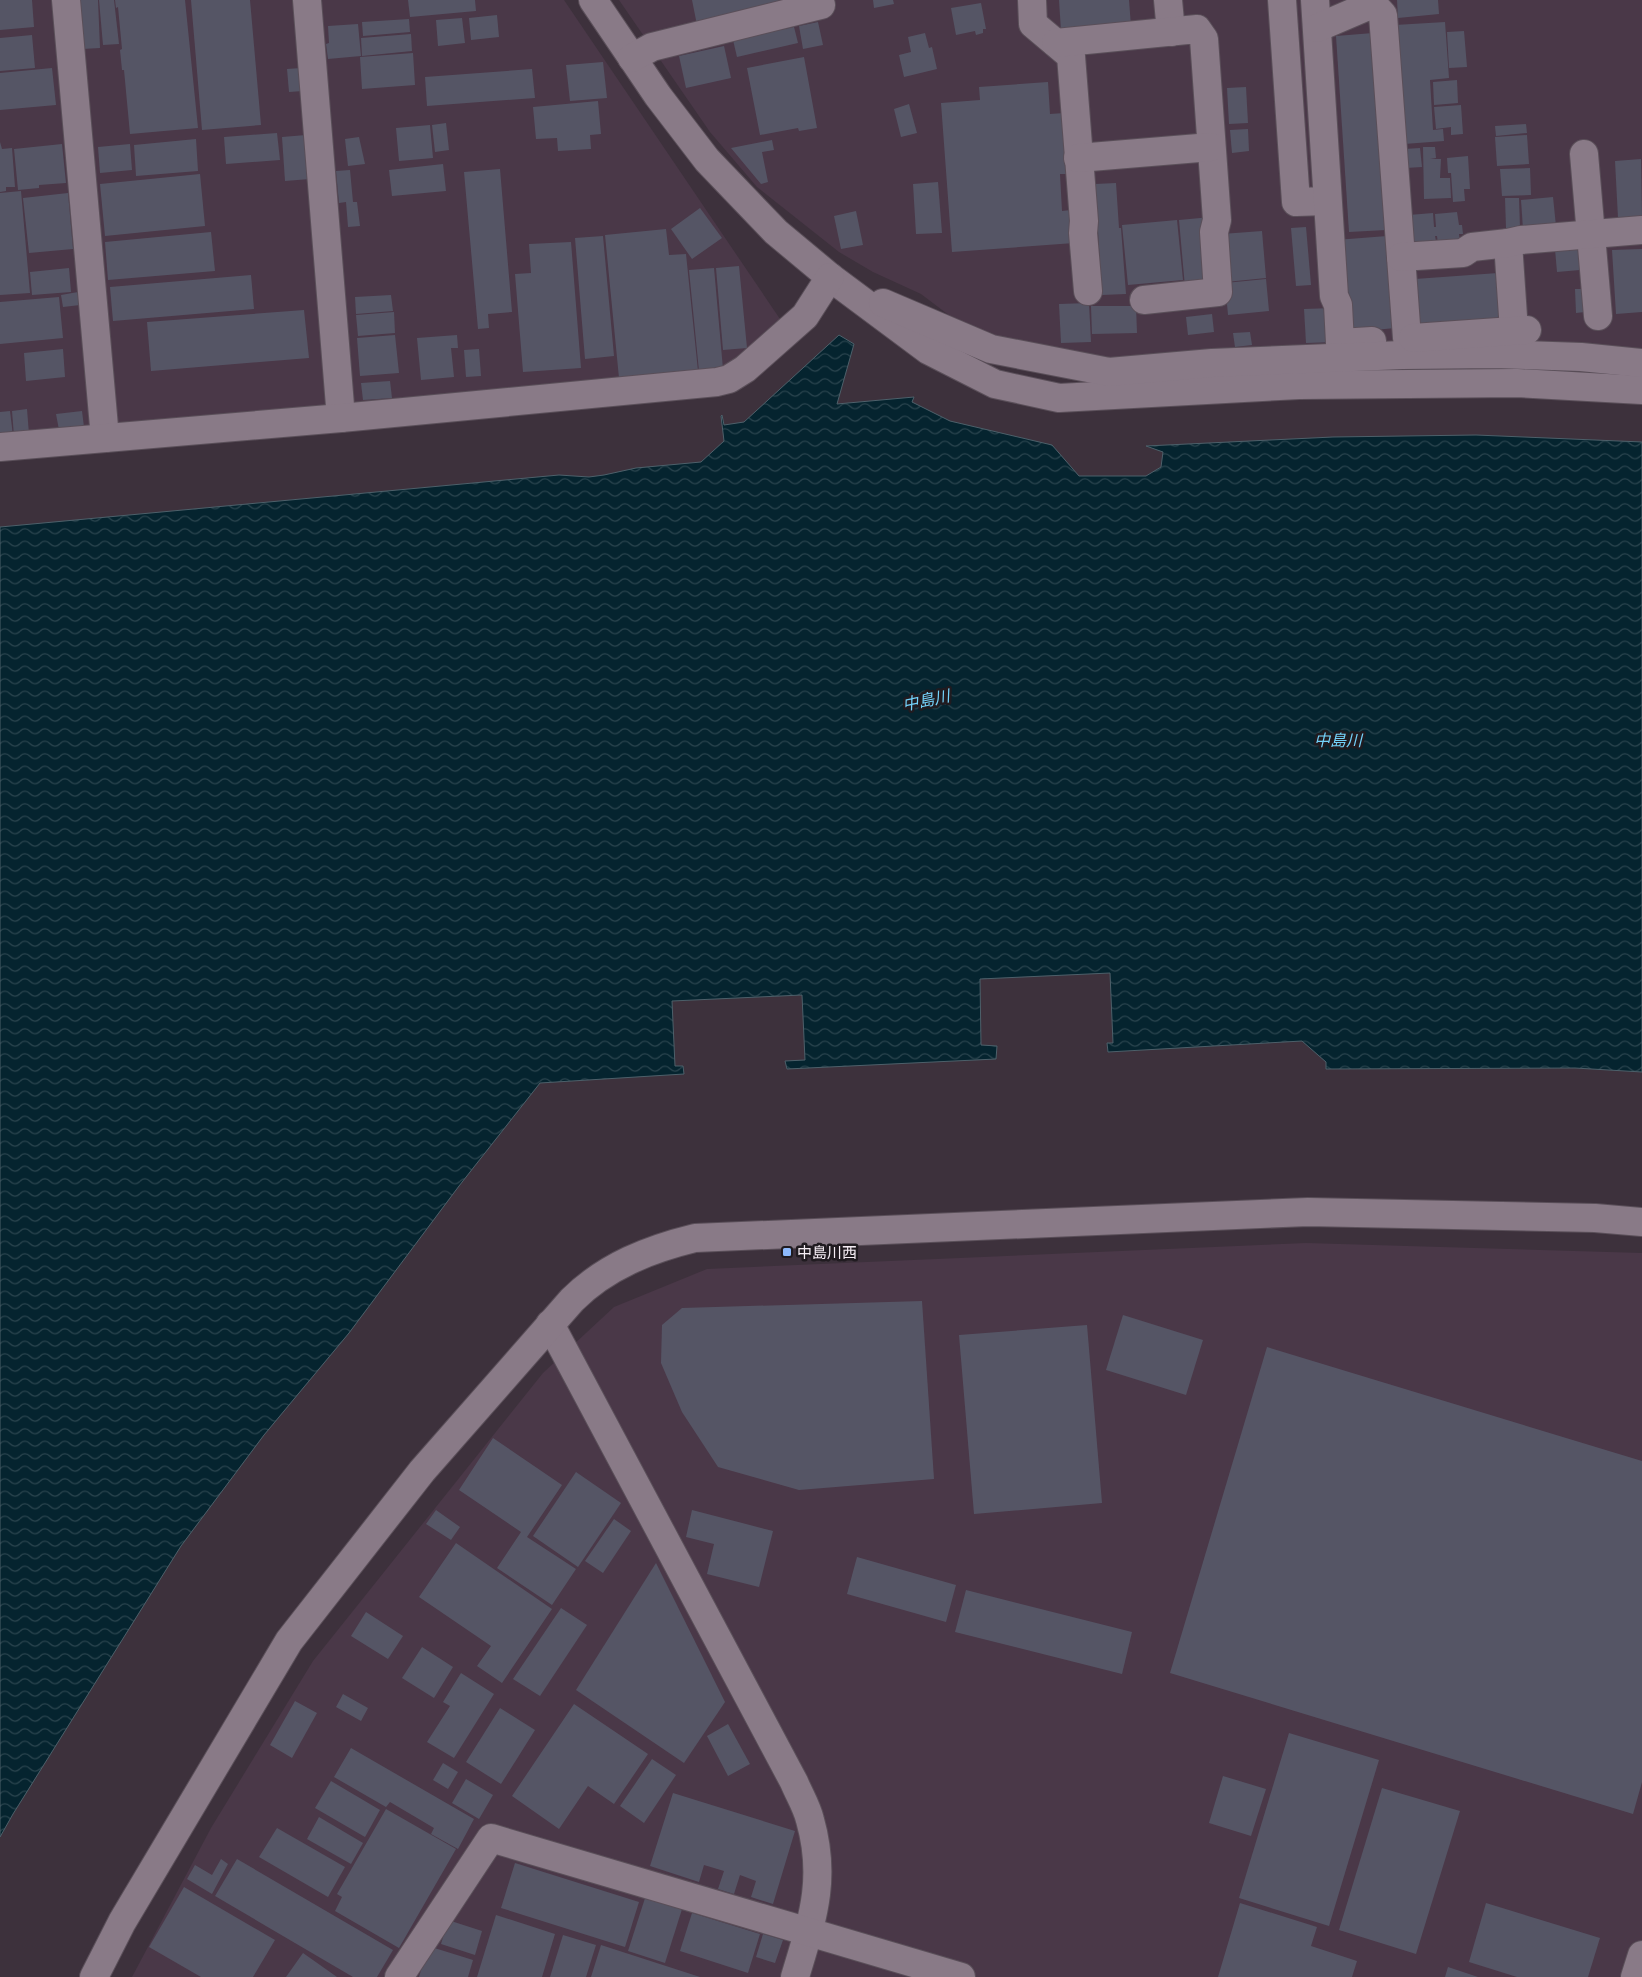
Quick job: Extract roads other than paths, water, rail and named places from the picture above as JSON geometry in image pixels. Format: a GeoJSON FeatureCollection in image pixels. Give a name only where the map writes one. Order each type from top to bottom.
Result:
{"type":"FeatureCollection","features":[{"type":"Feature","properties":{"kind":"street"},"geometry":{"type":"LineString","coordinates":[[66,0],[105,438]]}},
{"type":"Feature","properties":{"kind":"street"},"geometry":{"type":"LineString","coordinates":[[307,0],[341,418]]}},
{"type":"Feature","properties":{"kind":"street"},"geometry":{"type":"LineString","coordinates":[[593,0],[658,96],[707,160],[776,232],[830,277],[928,350],[995,384],[1060,398],[1299,385],[1517,383],[1642,390]]}},
{"type":"Feature","properties":{"kind":"street"},"geometry":{"type":"LineString","coordinates":[[1032,0],[1033,24],[1071,56],[1088,291]]}},
{"type":"Feature","properties":{"kind":"street"},"geometry":{"type":"LineString","coordinates":[[1168,0],[1171,32]]}},
{"type":"Feature","properties":{"kind":"street"},"geometry":{"type":"LineString","coordinates":[[1282,0],[1296,202],[1327,201]]}},
{"type":"Feature","properties":{"kind":"street"},"geometry":{"type":"LineString","coordinates":[[1315,0],[1327,201],[1334,296],[1338,305],[1340,342],[1520,330],[1508,243]]}},
{"type":"Feature","properties":{"kind":"street"},"geometry":{"type":"LineString","coordinates":[[1316,28],[1372,4],[1383,15],[1407,338]]}},
{"type":"Feature","properties":{"kind":"street"},"geometry":{"type":"LineString","coordinates":[[632,58],[652,47],[821,6]]}},
{"type":"Feature","properties":{"kind":"street"},"geometry":{"type":"LineString","coordinates":[[1056,43],[1197,29],[1204,38],[1217,220],[1214,232],[1218,292],[1144,300]]}},
{"type":"Feature","properties":{"kind":"street"},"geometry":{"type":"LineString","coordinates":[[1078,158],[1211,147]]}},
{"type":"Feature","properties":{"kind":"street"},"geometry":{"type":"LineString","coordinates":[[1584,154],[1598,316]]}},
{"type":"Feature","properties":{"kind":"street"},"geometry":{"type":"LineString","coordinates":[[1401,257],[1463,253],[1472,247],[1521,240],[1642,230]]}},
{"type":"Feature","properties":{"kind":"street"},"geometry":{"type":"LineString","coordinates":[[0,447],[341,418],[707,383],[729,379],[745,369],[805,316],[830,277]]}},
{"type":"Feature","properties":{"kind":"street"},"geometry":{"type":"LineString","coordinates":[[830,277],[910,316],[991,349],[1109,372],[1212,363],[1402,355],[1494,354],[1572,356],[1642,363]]}},
{"type":"Feature","properties":{"kind":"street"},"geometry":{"type":"LineString","coordinates":[[94,1977],[122,1922],[289,1641],[422,1471],[550,1324],[587,1285],[606,1272],[665,1245],[695,1238],[1308,1212],[1595,1218],[1642,1222]]}},
{"type":"Feature","properties":{"kind":"street"},"geometry":{"type":"LineString","coordinates":[[550,1324],[794,1782],[810,1818],[818,1855],[818,1892],[809,1932],[795,1977]]}},
{"type":"Feature","properties":{"kind":"street"},"geometry":{"type":"LineString","coordinates":[[399,1977],[490,1838],[961,1977]]}},
{"type":"Feature","properties":{"kind":"street"},"geometry":{"type":"LineString","coordinates":[[1635,1977],[1642,1955]]}},
{"type":"Feature","properties":{"kind":"water","name":"中島川"},"geometry":{"type":"Polygon","coordinates":[[[839,335],[854,344],[837,404],[914,397],[912,402],[950,421],[1052,445],[1079,476],[1146,476],[1161,467],[1163,452],[1146,446],[1333,437],[1476,435],[1642,442],[1642,1072],[1575,1068],[1326,1069],[1326,1062],[1302,1041],[1108,1052],[1107,1043],[1113,1043],[1110,973],[980,979],[981,1045],[997,1046],[996,1059],[787,1069],[785,1061],[805,1060],[802,995],[672,1001],[675,1066],[683,1066],[684,1074],[540,1083],[459,1186],[349,1333],[264,1435],[181,1546],[0,1837],[0,527],[559,475],[589,477],[636,468],[701,462],[724,441],[722,415],[724,425],[744,422],[839,335]]]}},
{"type":"Feature","properties":{"kind":"place","name":"中島川西"},"geometry":{"type":"Point","coordinates":[787,1252]}}]}
